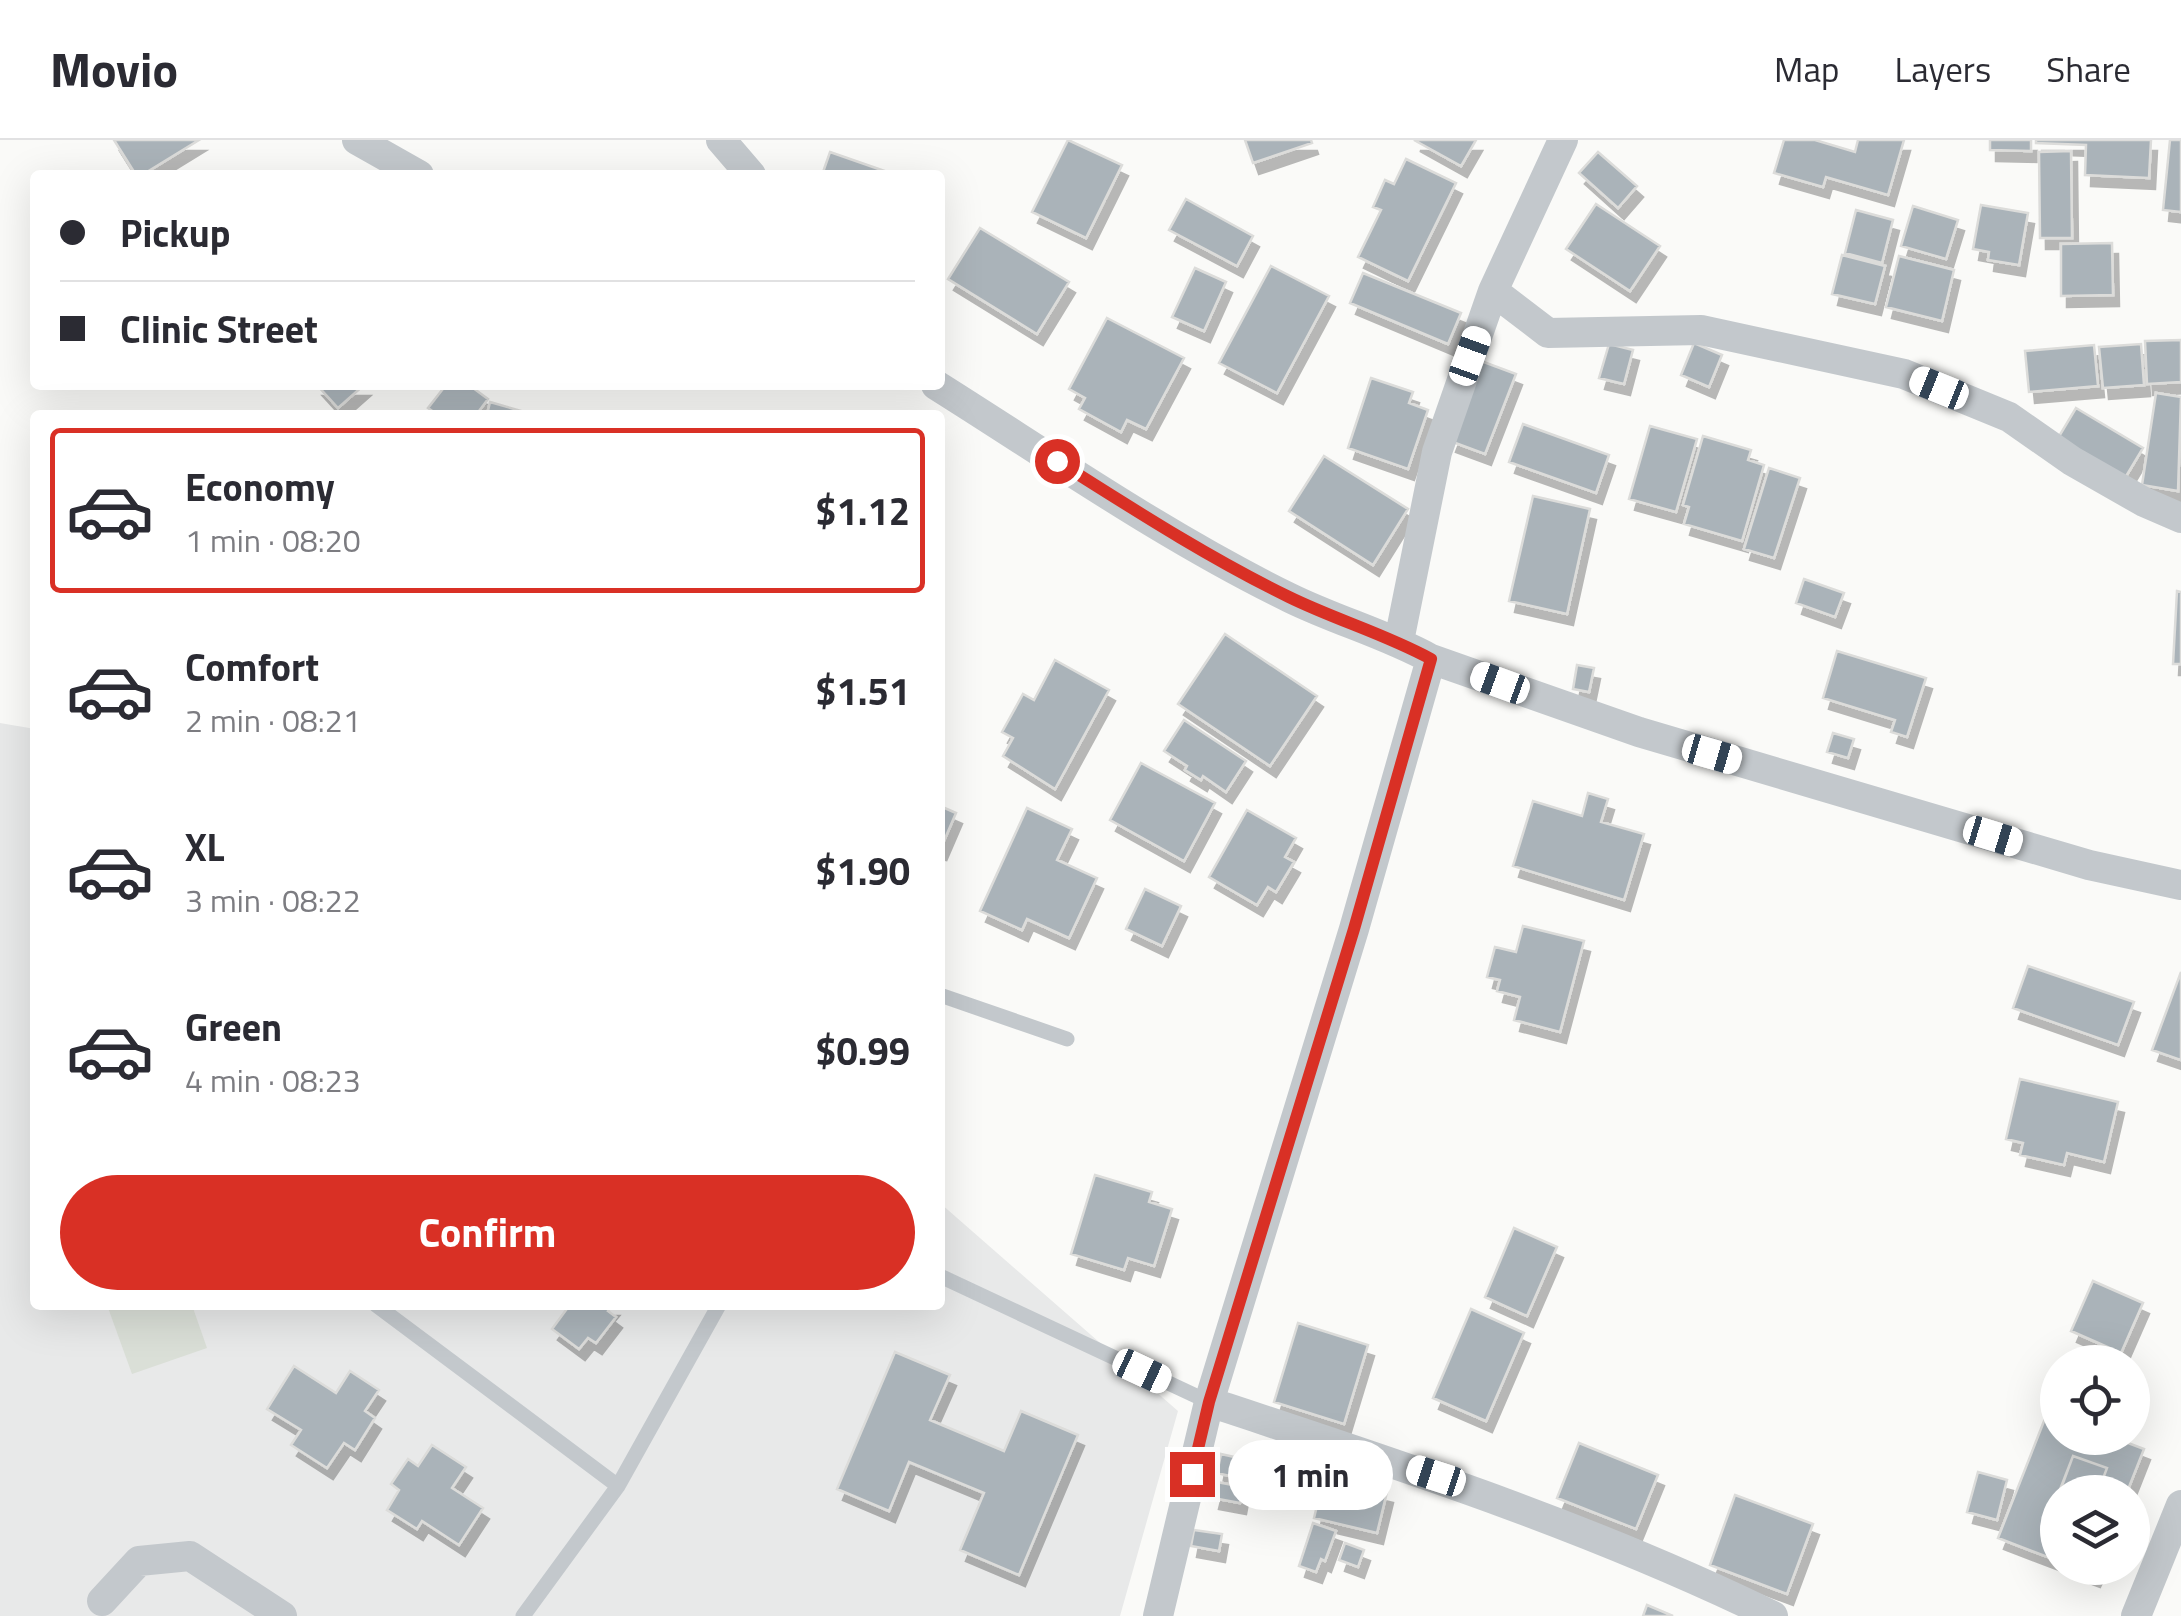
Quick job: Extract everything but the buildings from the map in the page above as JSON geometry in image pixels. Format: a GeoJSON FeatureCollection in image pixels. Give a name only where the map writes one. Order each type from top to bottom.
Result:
{"type":"FeatureCollection","features":[{"type":"Feature","properties":{"kind":"street"},"geometry":{"type":"LineString","coordinates":[[357,140],[411,170]]}},
{"type":"Feature","properties":{"kind":"street"},"geometry":{"type":"LineString","coordinates":[[721,140],[747,170]]}},
{"type":"Feature","properties":{"kind":"street"},"geometry":{"type":"LineString","coordinates":[[1399,641],[1436,452],[1493,291],[1563,140]]}},
{"type":"Feature","properties":{"kind":"street"},"geometry":{"type":"LineString","coordinates":[[1493,291],[1548,333],[1701,330],[1904,374],[2008,417],[2072,461],[2181,518]]}},
{"type":"Feature","properties":{"kind":"street"},"geometry":{"type":"LineString","coordinates":[[944,390],[1178,537],[1292,599],[1399,641],[1431,659],[1638,732],[2088,865],[2181,885]]}},
{"type":"Feature","properties":{"kind":"street"},"geometry":{"type":"LineString","coordinates":[[1158,1616],[1209,1402],[1354,929],[1431,659]]}},
{"type":"Feature","properties":{"kind":"street"},"geometry":{"type":"LineString","coordinates":[[1209,1402],[1474,1489],[1632,1552],[1773,1616]]}},
{"type":"Feature","properties":{"kind":"street"},"geometry":{"type":"LineString","coordinates":[[2136,1616],[2181,1505]]}},
{"type":"Feature","properties":{"kind":"street"},"geometry":{"type":"LineString","coordinates":[[102,1601],[139,1561],[190,1556],[282,1616]]}},
{"type":"Feature","properties":{"kind":"lane"},"geometry":{"type":"LineString","coordinates":[[945,997],[1067,1039]]}},
{"type":"Feature","properties":{"kind":"lane"},"geometry":{"type":"LineString","coordinates":[[945,1278],[1209,1402]]}},
{"type":"Feature","properties":{"kind":"lane"},"geometry":{"type":"LineString","coordinates":[[383,1310],[618,1486]]}},
{"type":"Feature","properties":{"kind":"lane"},"geometry":{"type":"LineString","coordinates":[[522,1616],[618,1486],[715,1310]]}},
{"type":"Feature","properties":{"kind":"shaded area"},"geometry":{"type":"Polygon","coordinates":[[[0,723],[30,728],[30,1310],[945,1310],[945,1207],[1178,1411],[1120,1616],[0,1616],[0,723]]]}},
{"type":"Feature","properties":{"kind":"shaded area"},"geometry":{"type":"Polygon","coordinates":[[[109,1310],[194,1310],[207,1348],[132,1374],[109,1310]]]}},
{"type":"Feature","properties":{"kind":"route"},"geometry":{"type":"LineString","coordinates":[[1057,461],[1178,537],[1292,599],[1399,641],[1431,659],[1354,929],[1209,1402],[1192,1474]]}}]}
